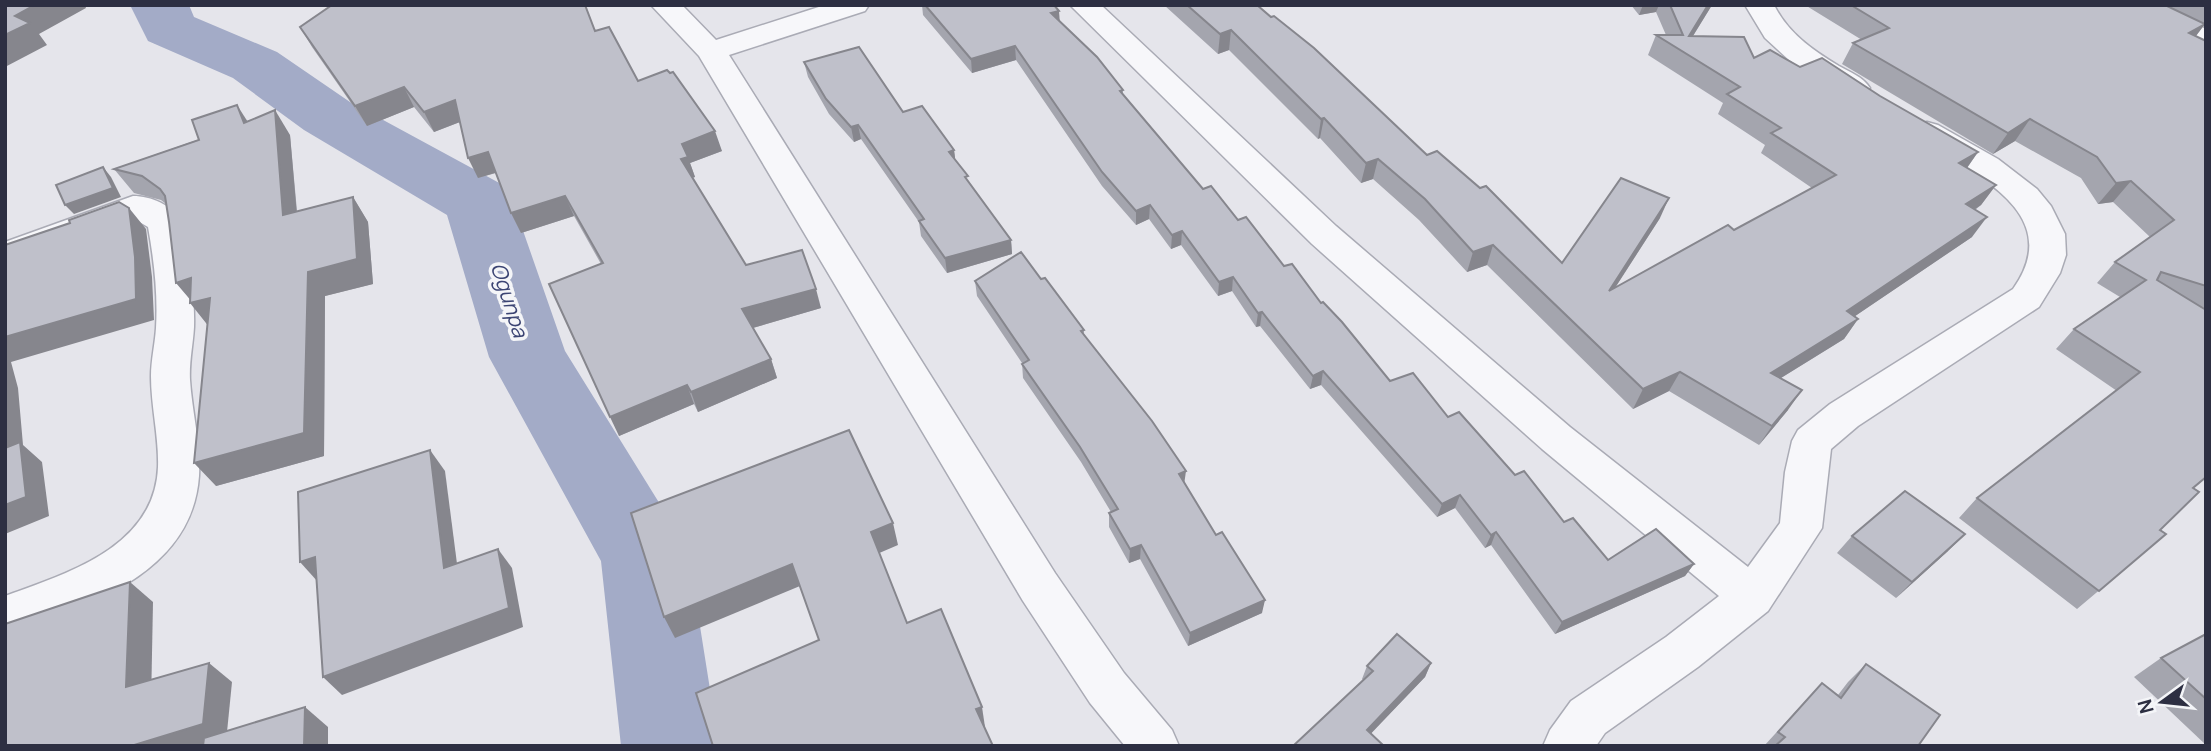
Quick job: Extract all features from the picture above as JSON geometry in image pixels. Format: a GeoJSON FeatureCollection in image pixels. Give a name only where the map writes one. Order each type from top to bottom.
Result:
{"type":"FeatureCollection","features":[{"type":"Feature","properties":{"kind":"street"},"geometry":{"type":"LineString","coordinates":[[666,5],[710,51],[1039,587],[1107,688],[1155,746]]}},
{"type":"Feature","properties":{"kind":"street"},"geometry":{"type":"LineString","coordinates":[[710,51],[855,5]]}},
{"type":"Feature","properties":{"kind":"street"},"geometry":{"type":"LineString","coordinates":[[1084,5],[1324,235],[1556,438],[1752,597]]}},
{"type":"Feature","properties":{"kind":"street"},"geometry":{"type":"LineString","coordinates":[[1567,746],[1588,717],[1682,652],[1752,597],[1801,528],[1812,441],[1844,415],[2026,298],[2044,271],[2049,254],[2047,232],[2029,198],[2008,181],[1820,68],[1771,25],[1759,5]]}},
{"type":"Feature","properties":{"kind":"street"},"geometry":{"type":"LineString","coordinates":[[2134,5],[2206,41]]}},
{"type":"Feature","properties":{"kind":"street"},"geometry":{"type":"LineString","coordinates":[[5,256],[133,208],[142,208],[164,221],[174,275],[175,327],[170,382],[177,442],[177,489],[162,528],[135,558],[108,575],[5,617]]}},
{"type":"Feature","properties":{"kind":"building"},"geometry":{"type":"Polygon","coordinates":[[[5,5],[35,5],[15,16],[30,23],[5,35],[5,5]]]}},
{"type":"Feature","properties":{"kind":"building"},"geometry":{"type":"Polygon","coordinates":[[[332,5],[585,5],[595,31],[609,27],[638,81],[667,70],[673,72],[715,131],[682,144],[688,157],[681,159],[746,265],[802,250],[816,289],[742,309],[771,359],[691,392],[687,385],[610,417],[549,284],[603,263],[565,196],[511,213],[488,152],[468,158],[455,100],[424,112],[404,87],[355,106],[300,27],[332,5]]]}},
{"type":"Feature","properties":{"kind":"building"},"geometry":{"type":"Polygon","coordinates":[[[925,5],[1054,5],[1059,11],[1051,13],[1097,57],[1123,90],[1120,91],[1203,189],[1211,186],[1238,220],[1246,217],[1284,266],[1292,264],[1321,303],[1342,322],[1390,381],[1413,373],[1448,417],[1459,412],[1515,475],[1524,471],[1564,522],[1573,518],[1608,560],[1656,529],[1694,564],[1562,622],[1496,532],[1491,535],[1460,495],[1442,504],[1323,371],[1313,376],[1262,312],[1258,313],[1233,277],[1219,282],[1182,231],[1172,235],[1150,205],[1136,211],[1102,172],[1015,46],[971,59],[925,5]]]}},
{"type":"Feature","properties":{"kind":"building"},"geometry":{"type":"Polygon","coordinates":[[[1187,5],[1257,5],[1271,17],[1274,16],[1314,48],[1427,155],[1437,151],[1480,188],[1486,186],[1562,263],[1621,178],[1669,198],[1609,291],[1728,225],[1734,230],[1836,175],[1771,133],[1781,128],[1727,94],[1740,87],[1656,35],[1683,35],[1670,5],[1708,5],[1689,36],[1744,37],[1754,58],[1770,50],[1800,67],[1822,58],[1880,96],[1978,152],[1959,163],[1996,185],[1966,204],[1987,217],[1847,311],[1858,319],[1771,373],[1802,390],[1772,426],[1680,372],[1643,389],[1493,245],[1473,252],[1425,199],[1378,159],[1366,163],[1324,118],[1321,119],[1231,30],[1220,34],[1187,5]]]}},
{"type":"Feature","properties":{"kind":"building"},"geometry":{"type":"Polygon","coordinates":[[[1851,5],[2165,5],[2205,24],[2189,33],[2206,41],[2206,286],[2161,272],[2157,280],[2206,310],[2206,477],[2193,488],[2199,492],[2160,530],[2166,534],[2099,591],[1977,498],[2140,372],[2074,329],[2146,280],[2115,262],[2174,220],[2131,181],[2116,183],[2097,157],[2030,119],[2008,133],[1853,43],[1889,28],[1851,5]]]}},
{"type":"Feature","properties":{"kind":"building"},"geometry":{"type":"Polygon","coordinates":[[[859,47],[903,112],[922,106],[954,150],[949,152],[968,176],[965,177],[1011,240],[945,258],[919,221],[924,219],[858,125],[851,127],[826,99],[804,62],[859,47]]]}},
{"type":"Feature","properties":{"kind":"building"},"geometry":{"type":"Polygon","coordinates":[[[237,105],[244,123],[275,110],[283,215],[353,197],[357,259],[308,272],[304,433],[194,463],[210,298],[190,303],[191,278],[176,283],[165,196],[160,189],[142,176],[114,169],[199,140],[192,120],[237,105]]]}},
{"type":"Feature","properties":{"kind":"building"},"geometry":{"type":"Polygon","coordinates":[[[103,167],[113,188],[65,205],[56,185],[103,167]]]}},
{"type":"Feature","properties":{"kind":"building"},"geometry":{"type":"Polygon","coordinates":[[[119,202],[129,208],[135,257],[136,299],[5,337],[5,245],[70,223],[69,220],[119,202]]]}},
{"type":"Feature","properties":{"kind":"building"},"geometry":{"type":"Polygon","coordinates":[[[1021,252],[1041,279],[1045,278],[1084,330],[1081,331],[1152,421],[1186,471],[1179,474],[1216,535],[1222,532],[1265,600],[1190,633],[1141,545],[1130,549],[1109,513],[1118,509],[1080,447],[1022,364],[1029,360],[975,281],[1021,252]]]}},
{"type":"Feature","properties":{"kind":"building"},"geometry":{"type":"Polygon","coordinates":[[[849,430],[893,523],[871,532],[907,623],[941,609],[982,707],[976,709],[993,746],[713,746],[696,693],[819,640],[792,564],[664,617],[631,513],[849,430]]]}},
{"type":"Feature","properties":{"kind":"building"},"geometry":{"type":"Polygon","coordinates":[[[20,442],[26,497],[5,505],[5,448],[20,442]]]}},
{"type":"Feature","properties":{"kind":"building"},"geometry":{"type":"Polygon","coordinates":[[[430,450],[444,568],[498,549],[509,608],[323,677],[315,557],[300,562],[298,492],[430,450]]]}},
{"type":"Feature","properties":{"kind":"building"},"geometry":{"type":"Polygon","coordinates":[[[1905,491],[1965,534],[1912,582],[1852,536],[1905,491]]]}},
{"type":"Feature","properties":{"kind":"building"},"geometry":{"type":"Polygon","coordinates":[[[130,582],[126,687],[209,663],[203,724],[131,746],[5,746],[5,624],[130,582]]]}},
{"type":"Feature","properties":{"kind":"building"},"geometry":{"type":"Polygon","coordinates":[[[1397,634],[1431,663],[1367,730],[1384,746],[1293,746],[1373,671],[1367,666],[1397,634]]]}},
{"type":"Feature","properties":{"kind":"building"},"geometry":{"type":"Polygon","coordinates":[[[2206,634],[2206,699],[2161,658],[2206,634]]]}},
{"type":"Feature","properties":{"kind":"building"},"geometry":{"type":"Polygon","coordinates":[[[1866,664],[1940,715],[1918,746],[1775,746],[1785,737],[1778,732],[1822,683],[1841,698],[1866,664]]]}},
{"type":"Feature","properties":{"kind":"building"},"geometry":{"type":"Polygon","coordinates":[[[305,707],[304,746],[203,746],[204,738],[305,707]]]}},
{"type":"Feature","properties":{"kind":"waterway","name":"Ogunpa"},"geometry":{"type":"LineString","coordinates":[[159,5],[169,28],[255,65],[327,116],[478,202],[528,357],[645,557],[670,746]]}}]}
